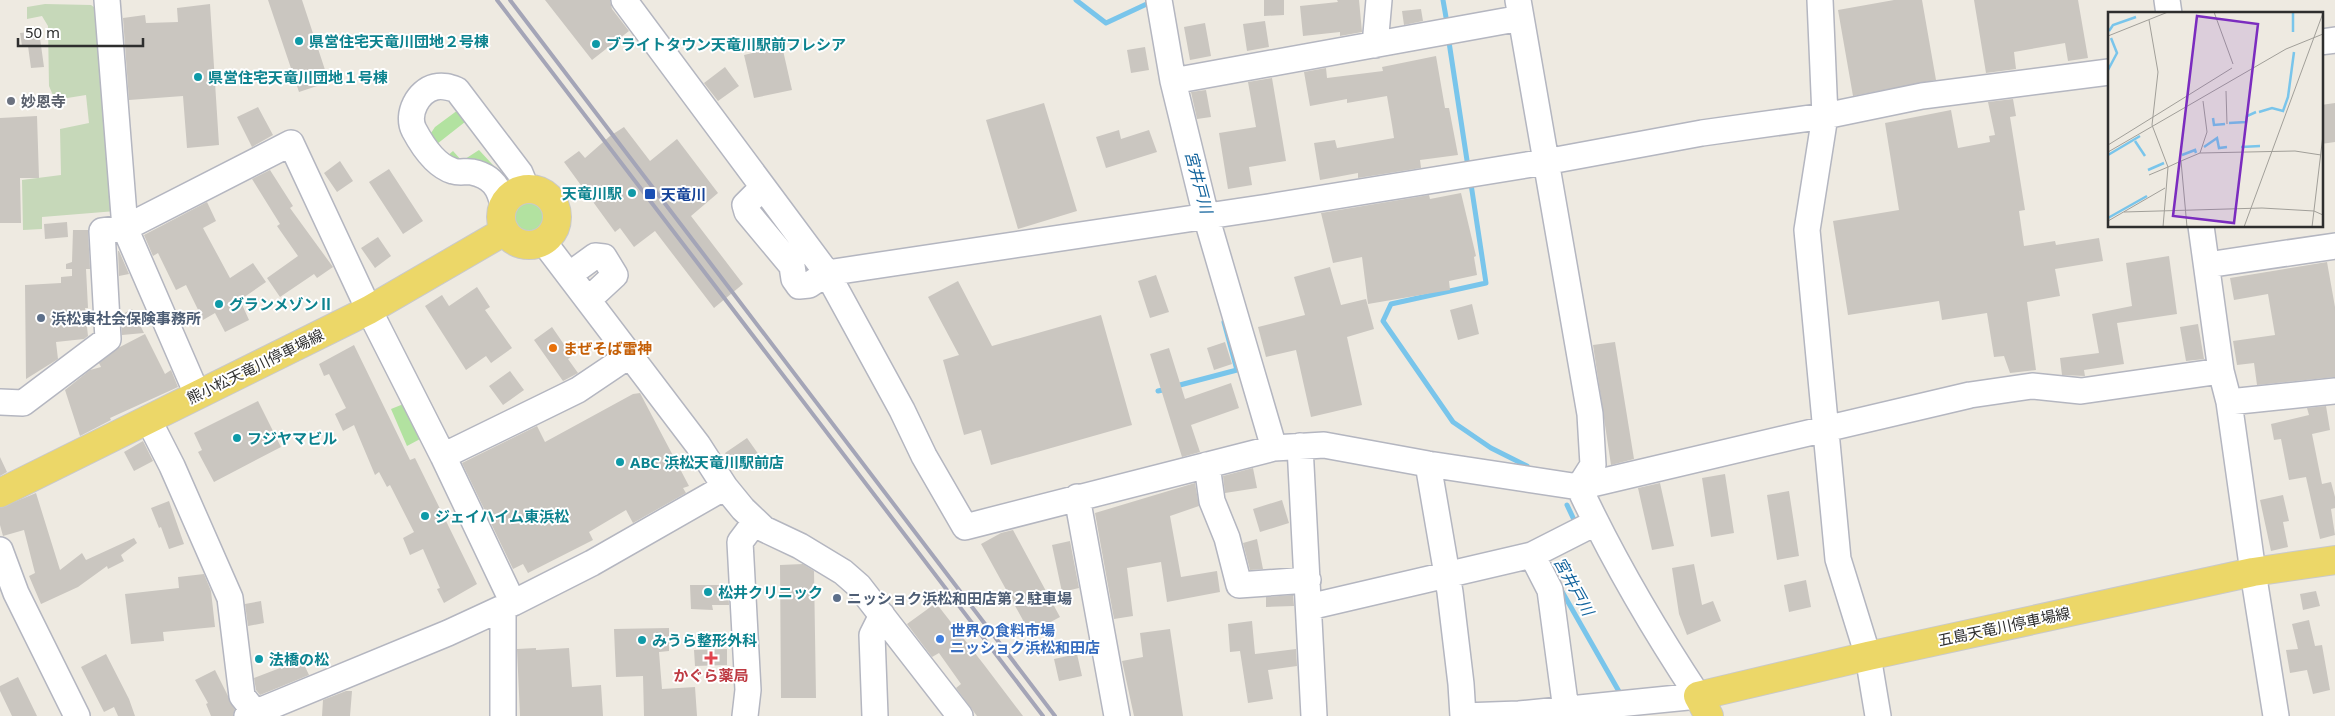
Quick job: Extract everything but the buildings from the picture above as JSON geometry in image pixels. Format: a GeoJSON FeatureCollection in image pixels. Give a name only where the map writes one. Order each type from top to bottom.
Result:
{"type":"FeatureCollection","features":[{"type":"Feature","properties":{"kind":"main road","name":"熊小松天竜川停車場線"},"geometry":{"type":"LineString","coordinates":[[0,493],[369,310],[504,218],[514,193],[527,190]]}},
{"type":"Feature","properties":{"kind":"main road"},"geometry":{"type":"LineString","coordinates":[[504,218],[518,243],[526,245],[543,241],[554,228],[556,211],[547,196],[540,191],[527,190]]}},
{"type":"Feature","properties":{"kind":"main road","name":"五島天竜川停車場線"},"geometry":{"type":"LineString","coordinates":[[1703,706],[1868,656],[2253,572],[2335,560]]}},
{"type":"Feature","properties":{"kind":"street"},"geometry":{"type":"LineString","coordinates":[[107,0],[125,228],[197,394]]}},
{"type":"Feature","properties":{"kind":"street"},"geometry":{"type":"LineString","coordinates":[[624,0],[827,274],[894,394],[924,456],[965,527],[1274,448],[1324,445],[1428,464],[1579,487],[1970,395],[2032,386],[2081,392],[2221,372]]}},
{"type":"Feature","properties":{"kind":"street"},"geometry":{"type":"LineString","coordinates":[[1160,0],[1173,81],[1200,217],[1274,448]]}},
{"type":"Feature","properties":{"kind":"street"},"geometry":{"type":"LineString","coordinates":[[1375,45],[1379,0]]}},
{"type":"Feature","properties":{"kind":"street"},"geometry":{"type":"LineString","coordinates":[[1820,0],[1825,116],[1807,230],[1838,559],[1868,656],[1878,716]]}},
{"type":"Feature","properties":{"kind":"street"},"geometry":{"type":"LineString","coordinates":[[1173,81],[1375,45],[1519,9],[1590,414],[1593,465],[1579,487],[1585,528],[1646,616],[1703,706]]}},
{"type":"Feature","properties":{"kind":"street"},"geometry":{"type":"LineString","coordinates":[[2322,42],[2335,40]]}},
{"type":"Feature","properties":{"kind":"street"},"geometry":{"type":"LineString","coordinates":[[827,274],[1545,162],[1702,133],[1825,116],[1922,96],[2108,72]]}},
{"type":"Feature","properties":{"kind":"street"},"geometry":{"type":"LineString","coordinates":[[504,218],[500,192],[491,179],[472,172],[454,171],[436,162],[414,129],[411,118],[415,102],[432,87],[445,85],[457,90],[520,173],[527,190]]}},
{"type":"Feature","properties":{"kind":"street"},"geometry":{"type":"LineString","coordinates":[[0,402],[23,403],[108,339],[102,231],[125,228],[291,143],[369,310],[444,456],[508,606],[503,716]]}},
{"type":"Feature","properties":{"kind":"street"},"geometry":{"type":"LineString","coordinates":[[2201,228],[2221,372],[2229,402],[2276,716]]}},
{"type":"Feature","properties":{"kind":"street"},"geometry":{"type":"LineString","coordinates":[[543,241],[698,444],[725,487],[755,522],[764,529],[800,546],[843,572],[859,586],[960,716]]}},
{"type":"Feature","properties":{"kind":"street"},"geometry":{"type":"LineString","coordinates":[[2207,265],[2335,246]]}},
{"type":"Feature","properties":{"kind":"street"},"geometry":{"type":"LineString","coordinates":[[569,275],[595,256],[604,257],[615,275],[588,300]]}},
{"type":"Feature","properties":{"kind":"street"},"geometry":{"type":"LineString","coordinates":[[444,456],[578,390],[630,355]]}},
{"type":"Feature","properties":{"kind":"street"},"geometry":{"type":"LineString","coordinates":[[2229,402],[2335,391]]}},
{"type":"Feature","properties":{"kind":"street"},"geometry":{"type":"LineString","coordinates":[[148,419],[176,474],[230,598],[242,696],[254,715],[508,606],[592,562],[725,487]]}},
{"type":"Feature","properties":{"kind":"street"},"geometry":{"type":"LineString","coordinates":[[1300,446],[1314,716]]}},
{"type":"Feature","properties":{"kind":"street"},"geometry":{"type":"LineString","coordinates":[[1428,464],[1447,574],[1461,684],[1462,716],[1519,715],[1566,710],[1703,706]]}},
{"type":"Feature","properties":{"kind":"street"},"geometry":{"type":"LineString","coordinates":[[1207,465],[1212,501],[1227,538],[1239,585],[1308,580]]}},
{"type":"Feature","properties":{"kind":"street"},"geometry":{"type":"LineString","coordinates":[[1077,497],[1117,716]]}},
{"type":"Feature","properties":{"kind":"street"},"geometry":{"type":"LineString","coordinates":[[745,716],[748,690],[740,542],[755,522]]}},
{"type":"Feature","properties":{"kind":"street"},"geometry":{"type":"LineString","coordinates":[[1309,607],[1532,555],[1585,528]]}},
{"type":"Feature","properties":{"kind":"street"},"geometry":{"type":"LineString","coordinates":[[0,550],[16,593],[77,716]]}},
{"type":"Feature","properties":{"kind":"street"},"geometry":{"type":"LineString","coordinates":[[1532,555],[1550,590],[1566,710]]}},
{"type":"Feature","properties":{"kind":"street"},"geometry":{"type":"LineString","coordinates":[[874,716],[872,635],[882,616]]}},
{"type":"Feature","properties":{"kind":"green space"},"geometry":{"type":"Polygon","coordinates":[[[45,4],[91,5],[103,14],[116,211],[42,217],[42,229],[23,230],[22,180],[61,175],[60,129],[89,123],[86,95],[55,100],[49,86],[48,26],[42,16],[27,19],[27,7],[45,4]]]}},
{"type":"Feature","properties":{"kind":"green space"},"geometry":{"type":"Polygon","coordinates":[[[458,110],[470,118],[437,144],[431,133],[435,127],[458,110]]]}},
{"type":"Feature","properties":{"kind":"green space"},"geometry":{"type":"Polygon","coordinates":[[[479,150],[505,178],[446,157],[453,151],[462,161],[479,150]]]}},
{"type":"Feature","properties":{"kind":"green space"},"geometry":{"type":"Polygon","coordinates":[[[529,201],[535,202],[540,206],[544,211],[544,223],[540,228],[535,232],[529,233],[523,232],[518,228],[514,223],[513,217],[514,211],[518,206],[523,202],[529,201]]]}},
{"type":"Feature","properties":{"kind":"green space"},"geometry":{"type":"Polygon","coordinates":[[[406,403],[422,438],[407,446],[391,409],[406,403]]]}},
{"type":"Feature","properties":{"kind":"waterway","name":"宮井戸川"},"geometry":{"type":"LineString","coordinates":[[1076,0],[1106,23],[1151,2],[1151,4]]}},
{"type":"Feature","properties":{"kind":"waterway","name":"宮井戸川"},"geometry":{"type":"LineString","coordinates":[[1443,0],[1447,23]]}},
{"type":"Feature","properties":{"kind":"waterway","name":"宮井戸川"},"geometry":{"type":"LineString","coordinates":[[1449,42],[1468,167]]}},
{"type":"Feature","properties":{"kind":"waterway","name":"宮井戸川"},"geometry":{"type":"LineString","coordinates":[[1471,184],[1486,283],[1391,304],[1383,321],[1453,422],[1491,448],[1527,466]]}},
{"type":"Feature","properties":{"kind":"waterway","name":"宮井戸川"},"geometry":{"type":"LineString","coordinates":[[1176,386],[1237,370],[1224,322]]}},
{"type":"Feature","properties":{"kind":"waterway","name":"宮井戸川"},"geometry":{"type":"LineString","coordinates":[[1158,391],[1167,389]]}},
{"type":"Feature","properties":{"kind":"waterway","name":"宮井戸川"},"geometry":{"type":"LineString","coordinates":[[1567,505],[1576,524]]}},
{"type":"Feature","properties":{"kind":"waterway","name":"宮井戸川"},"geometry":{"type":"LineString","coordinates":[[1560,588],[1621,695]]}},
{"type":"Feature","properties":{"kind":"railway"},"geometry":{"type":"LineString","coordinates":[[497,0],[1043,716]]}},
{"type":"Feature","properties":{"kind":"railway"},"geometry":{"type":"LineString","coordinates":[[510,0],[1055,716]]}},
{"type":"Feature","properties":{"kind":"place","name":"県営住宅天竜川団地２号棟"},"geometry":{"type":"Point","coordinates":[299,41]}},
{"type":"Feature","properties":{"kind":"place","name":"ブライトタウン天竜川駅前フレシア"},"geometry":{"type":"Point","coordinates":[596,44]}},
{"type":"Feature","properties":{"kind":"place","name":"県営住宅天竜川団地１号棟"},"geometry":{"type":"Point","coordinates":[198,77]}},
{"type":"Feature","properties":{"kind":"place","name":"妙恩寺"},"geometry":{"type":"Point","coordinates":[11,101]}},
{"type":"Feature","properties":{"kind":"place","name":"天竜川駅"},"geometry":{"type":"Point","coordinates":[632,193]}},
{"type":"Feature","properties":{"kind":"place","name":"天竜川"},"geometry":{"type":"Point","coordinates":[650,194]}},
{"type":"Feature","properties":{"kind":"place","name":"グランメゾンⅡ"},"geometry":{"type":"Point","coordinates":[219,304]}},
{"type":"Feature","properties":{"kind":"place","name":"浜松東社会保険事務所"},"geometry":{"type":"Point","coordinates":[41,318]}},
{"type":"Feature","properties":{"kind":"place","name":"まぜそば雷神"},"geometry":{"type":"Point","coordinates":[553,348]}},
{"type":"Feature","properties":{"kind":"place","name":"フジヤマビル"},"geometry":{"type":"Point","coordinates":[237,438]}},
{"type":"Feature","properties":{"kind":"place","name":"ABC 浜松天竜川駅前店"},"geometry":{"type":"Point","coordinates":[620,462]}},
{"type":"Feature","properties":{"kind":"place","name":"ジェイハイム東浜松"},"geometry":{"type":"Point","coordinates":[425,516]}},
{"type":"Feature","properties":{"kind":"place","name":"松井クリニック"},"geometry":{"type":"Point","coordinates":[708,592]}},
{"type":"Feature","properties":{"kind":"place","name":"ニッショク浜松和田店第２駐車場"},"geometry":{"type":"Point","coordinates":[837,598]}},
{"type":"Feature","properties":{"kind":"place","name":"世界の食料市場 ニッショク浜松和田店"},"geometry":{"type":"Point","coordinates":[940,639]}},
{"type":"Feature","properties":{"kind":"place","name":"みうら整形外科"},"geometry":{"type":"Point","coordinates":[642,640]}},
{"type":"Feature","properties":{"kind":"place","name":"かぐら薬局"},"geometry":{"type":"Point","coordinates":[711,658]}},
{"type":"Feature","properties":{"kind":"place","name":"法橋の松"},"geometry":{"type":"Point","coordinates":[259,659]}}]}
